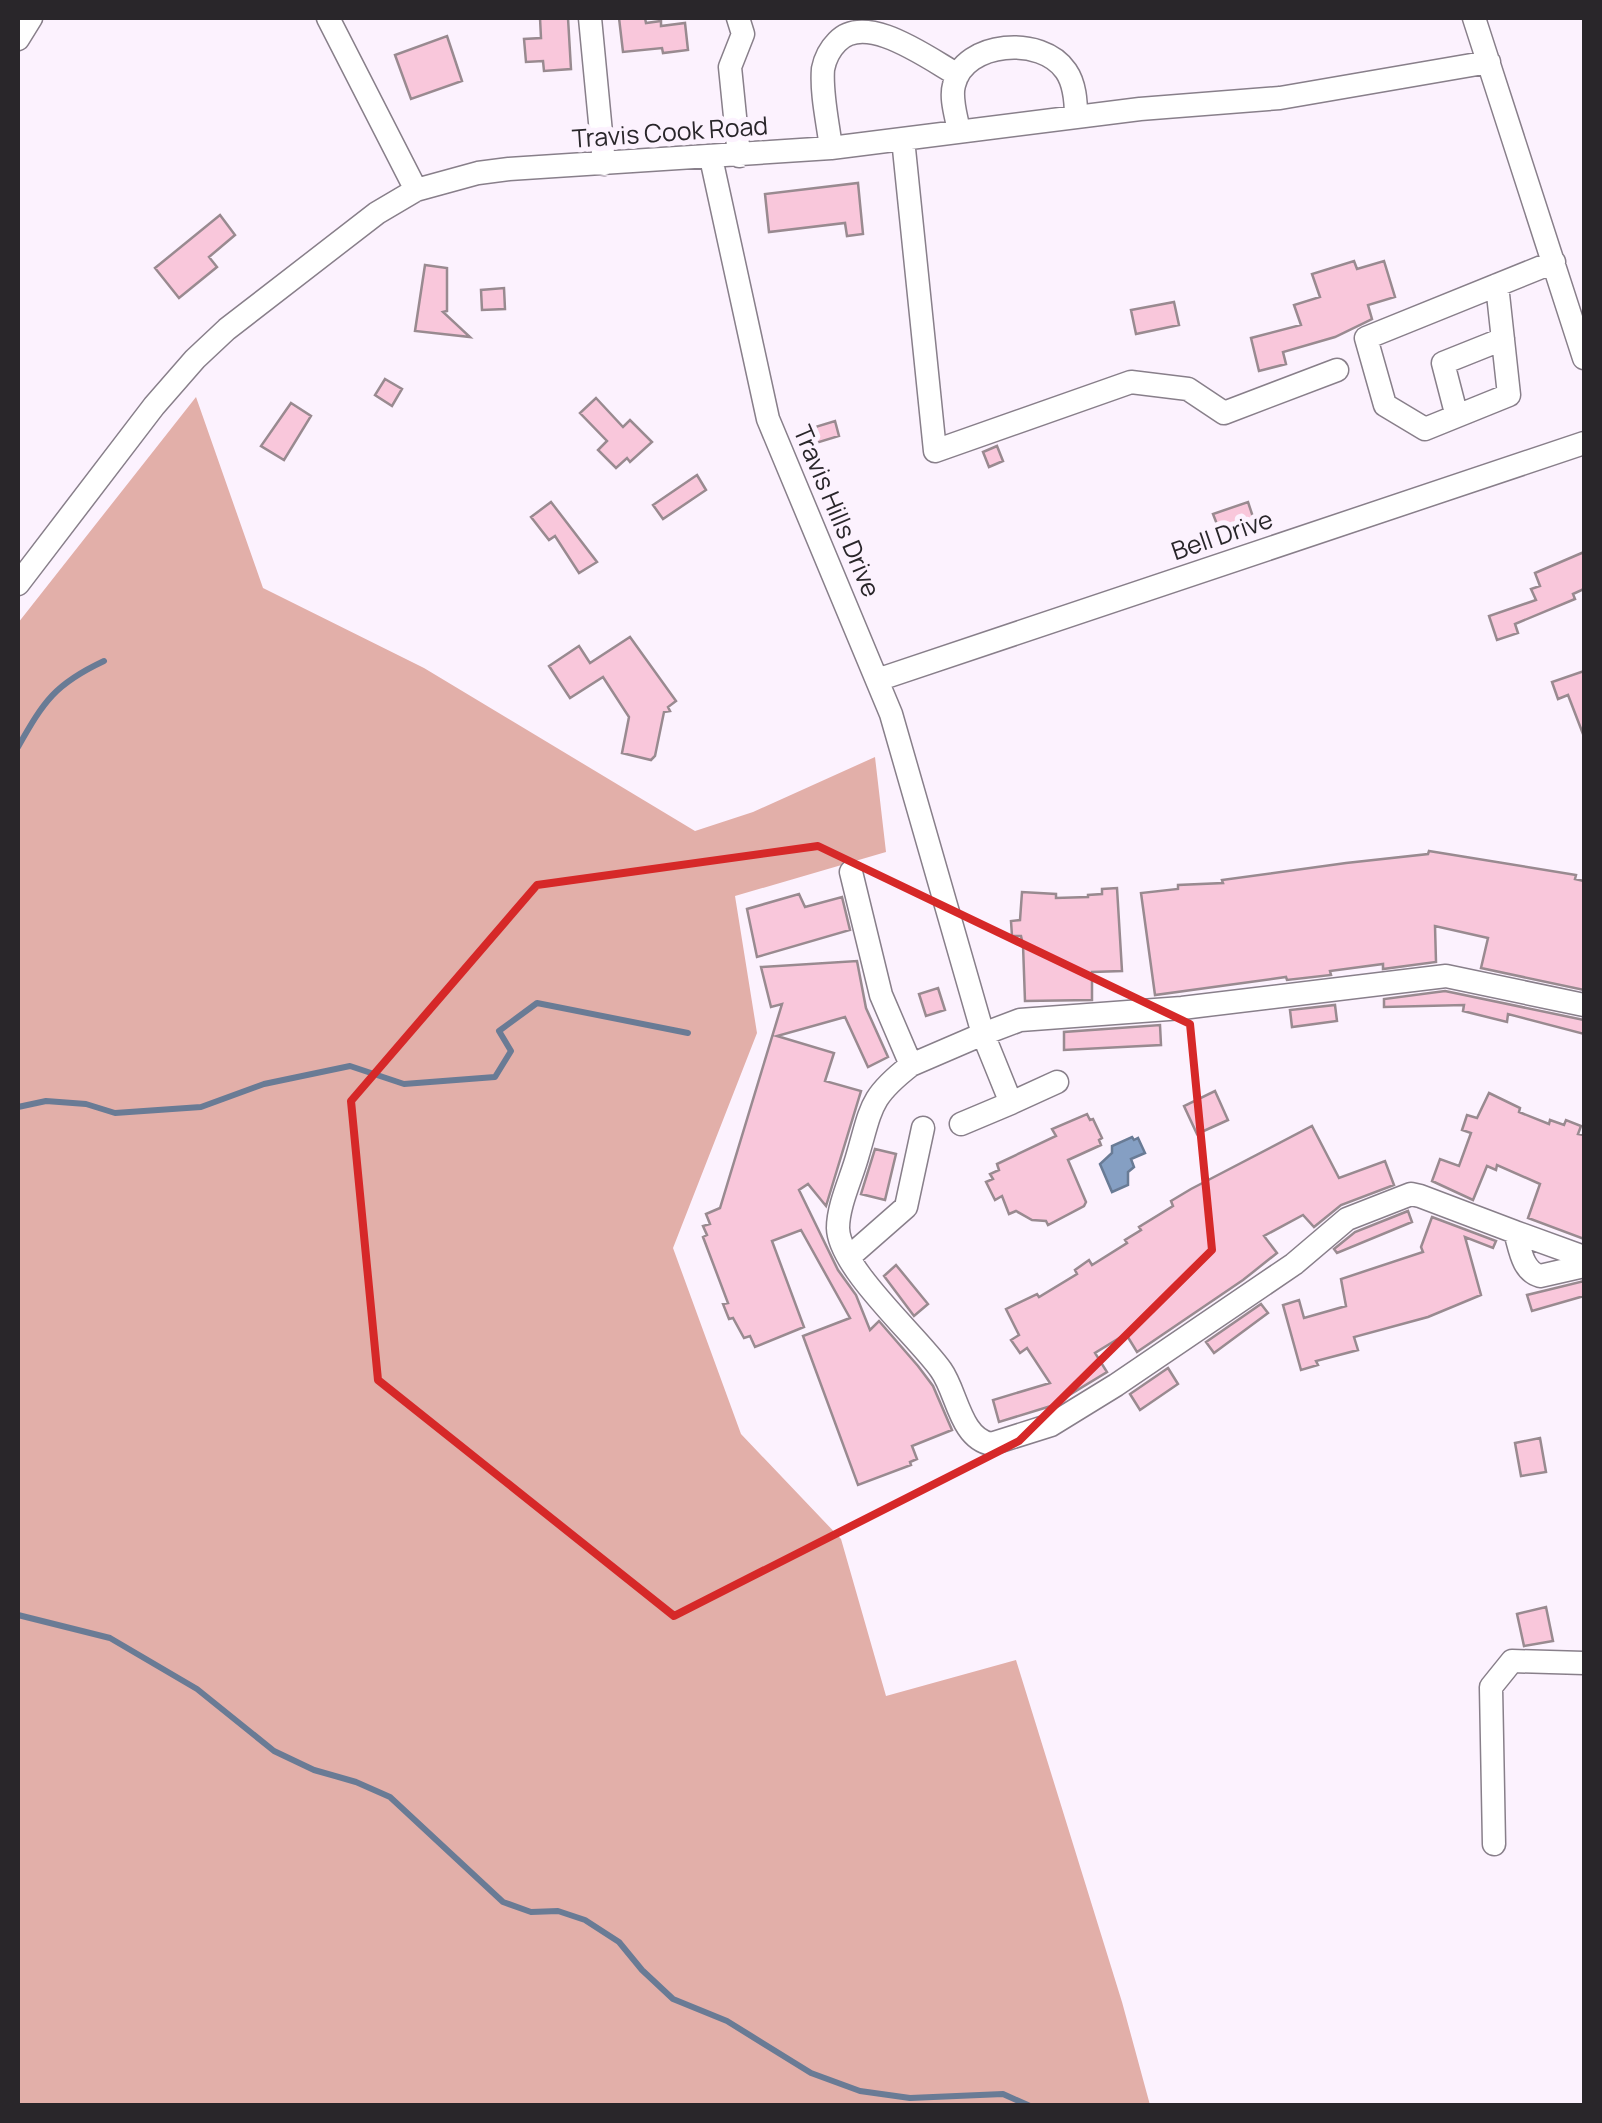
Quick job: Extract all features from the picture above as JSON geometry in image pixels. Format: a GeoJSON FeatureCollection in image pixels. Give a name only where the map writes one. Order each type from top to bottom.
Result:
{"type":"FeatureCollection","features":[{"type":"Feature","properties":{"kind":"street"},"geometry":{"type":"LineString","coordinates":[[18,39],[31,18]]}},
{"type":"Feature","properties":{"kind":"street"},"geometry":{"type":"LineString","coordinates":[[328,18],[416,190]]}},
{"type":"Feature","properties":{"kind":"street"},"geometry":{"type":"LineString","coordinates":[[590,18],[604,164]]}},
{"type":"Feature","properties":{"kind":"street"},"geometry":{"type":"LineString","coordinates":[[738,18],[744,34],[730,67],[739,156]]}},
{"type":"Feature","properties":{"kind":"street"},"geometry":{"type":"LineString","coordinates":[[1474,18],[1584,358]]}},
{"type":"Feature","properties":{"kind":"street"},"geometry":{"type":"LineString","coordinates":[[831,148],[823,71],[832,48],[846,34],[864,31],[894,39],[963,69]]}},
{"type":"Feature","properties":{"kind":"street"},"geometry":{"type":"LineString","coordinates":[[959,132],[953,92],[963,69],[998,49],[1036,48],[1057,60],[1066,70],[1073,89],[1076,117]]}},
{"type":"Feature","properties":{"kind":"street","name":"Travis Cook Road"},"geometry":{"type":"LineString","coordinates":[[18,584],[154,406],[195,359],[377,213],[416,190],[478,172],[831,148],[1076,117],[1280,98],[1489,62]]}},
{"type":"Feature","properties":{"kind":"street"},"geometry":{"type":"LineString","coordinates":[[903,139],[935,451],[1131,382],[1188,388],[1224,413],[1337,370]]}},
{"type":"Feature","properties":{"kind":"street","name":"Travis Hills Drive"},"geometry":{"type":"LineString","coordinates":[[711,158],[768,419],[892,714],[983,1034],[1010,1103]]}},
{"type":"Feature","properties":{"kind":"street"},"geometry":{"type":"LineString","coordinates":[[1497,285],[1509,394],[1425,429],[1385,405],[1366,338],[1497,285],[1554,262]]}},
{"type":"Feature","properties":{"kind":"street"},"geometry":{"type":"LineString","coordinates":[[1456,413],[1442,363],[1503,339]]}},
{"type":"Feature","properties":{"kind":"street","name":"Bell Drive"},"geometry":{"type":"LineString","coordinates":[[877,680],[1584,443]]}},
{"type":"Feature","properties":{"kind":"street"},"geometry":{"type":"LineString","coordinates":[[851,872],[881,995],[920,1061]]}},
{"type":"Feature","properties":{"kind":"street"},"geometry":{"type":"LineString","coordinates":[[1584,1005],[1446,976],[1182,1008],[1020,1020],[920,1061],[875,1098],[838,1231],[868,1286],[943,1372],[964,1420],[978,1439],[991,1444],[1051,1426],[1294,1264],[1347,1220],[1411,1194],[1584,1257]]}},
{"type":"Feature","properties":{"kind":"street"},"geometry":{"type":"LineString","coordinates":[[961,1124],[1057,1082]]}},
{"type":"Feature","properties":{"kind":"street"},"geometry":{"type":"LineString","coordinates":[[849,1256],[906,1206],[923,1128]]}},
{"type":"Feature","properties":{"kind":"street"},"geometry":{"type":"LineString","coordinates":[[1515,1232],[1528,1270],[1533,1274],[1540,1276],[1584,1266]]}},
{"type":"Feature","properties":{"kind":"street"},"geometry":{"type":"LineString","coordinates":[[1494,1844],[1490,1687],[1512,1661],[1584,1663]]}},
{"type":"Feature","properties":{"kind":"highlighted area"},"geometry":{"type":"Polygon","coordinates":[[[818,846],[1190,1024],[1212,1250],[1019,1441],[674,1616],[378,1380],[351,1101],[537,885],[818,846]]]}},
{"type":"Feature","properties":{"kind":"shaded area"},"geometry":{"type":"Polygon","coordinates":[[[196,397],[263,588],[424,668],[695,831],[753,812],[875,757],[886,852],[735,896],[757,1033],[673,1248],[741,1434],[841,1539],[886,1696],[1016,1660],[1150,2105],[18,2105],[18,623],[196,397]]]}},
{"type":"Feature","properties":{"kind":"water"},"geometry":{"type":"Polygon","coordinates":[[[1138,1138],[1145,1153],[1131,1159],[1134,1167],[1128,1172],[1128,1185],[1112,1192],[1100,1164],[1112,1153],[1112,1146],[1138,1138]]]}},
{"type":"Feature","properties":{"kind":"building"},"geometry":{"type":"Polygon","coordinates":[[[540,18],[568,18],[571,69],[544,71],[543,61],[526,62],[524,39],[541,38],[540,18]]]}},
{"type":"Feature","properties":{"kind":"building"},"geometry":{"type":"Polygon","coordinates":[[[619,18],[645,18],[646,23],[661,21],[661,26],[685,23],[688,50],[623,52],[619,18]]]}},
{"type":"Feature","properties":{"kind":"building"},"geometry":{"type":"Polygon","coordinates":[[[447,36],[462,81],[411,99],[395,55],[447,36]]]}},
{"type":"Feature","properties":{"kind":"building"},"geometry":{"type":"Polygon","coordinates":[[[858,183],[863,234],[847,236],[845,223],[769,232],[765,194],[858,183]]]}},
{"type":"Feature","properties":{"kind":"building"},"geometry":{"type":"Polygon","coordinates":[[[220,215],[235,235],[209,257],[217,267],[179,298],[155,268],[220,215]]]}},
{"type":"Feature","properties":{"kind":"building"},"geometry":{"type":"Polygon","coordinates":[[[1354,261],[1357,269],[1384,261],[1395,297],[1368,305],[1372,319],[1335,337],[1283,352],[1286,364],[1259,371],[1251,338],[1301,325],[1294,305],[1320,297],[1312,274],[1354,261]]]}},
{"type":"Feature","properties":{"kind":"building"},"geometry":{"type":"Polygon","coordinates":[[[425,265],[447,268],[447,311],[443,312],[470,337],[415,331],[425,265]]]}},
{"type":"Feature","properties":{"kind":"building"},"geometry":{"type":"Polygon","coordinates":[[[504,288],[505,309],[482,310],[481,290],[504,288]]]}},
{"type":"Feature","properties":{"kind":"building"},"geometry":{"type":"Polygon","coordinates":[[[1174,302],[1179,325],[1136,334],[1131,310],[1174,302]]]}},
{"type":"Feature","properties":{"kind":"building"},"geometry":{"type":"Polygon","coordinates":[[[385,379],[402,389],[392,406],[375,395],[385,379]]]}},
{"type":"Feature","properties":{"kind":"building"},"geometry":{"type":"Polygon","coordinates":[[[596,398],[623,427],[630,420],[652,442],[630,462],[627,458],[616,468],[598,450],[607,441],[580,413],[596,398]]]}},
{"type":"Feature","properties":{"kind":"building"},"geometry":{"type":"Polygon","coordinates":[[[291,403],[311,416],[284,460],[261,446],[291,403]]]}},
{"type":"Feature","properties":{"kind":"building"},"geometry":{"type":"Polygon","coordinates":[[[835,421],[839,436],[806,446],[802,431],[835,421]]]}},
{"type":"Feature","properties":{"kind":"building"},"geometry":{"type":"Polygon","coordinates":[[[997,446],[1003,461],[989,467],[983,452],[997,446]]]}},
{"type":"Feature","properties":{"kind":"building"},"geometry":{"type":"Polygon","coordinates":[[[697,475],[706,490],[663,519],[653,505],[697,475]]]}},
{"type":"Feature","properties":{"kind":"building"},"geometry":{"type":"Polygon","coordinates":[[[551,502],[597,562],[579,573],[555,536],[549,540],[531,517],[551,502]]]}},
{"type":"Feature","properties":{"kind":"building"},"geometry":{"type":"Polygon","coordinates":[[[1248,502],[1254,520],[1220,532],[1213,514],[1248,502]]]}},
{"type":"Feature","properties":{"kind":"building"},"geometry":{"type":"Polygon","coordinates":[[[1584,552],[1584,589],[1573,594],[1575,599],[1515,624],[1518,633],[1497,640],[1489,616],[1536,600],[1531,589],[1540,586],[1535,573],[1584,552]]]}},
{"type":"Feature","properties":{"kind":"building"},"geometry":{"type":"Polygon","coordinates":[[[630,637],[676,701],[668,707],[670,711],[664,712],[651,760],[622,753],[629,717],[603,677],[570,698],[549,666],[579,646],[590,663],[630,637]]]}},
{"type":"Feature","properties":{"kind":"building"},"geometry":{"type":"Polygon","coordinates":[[[1584,671],[1583,734],[1568,695],[1558,699],[1552,682],[1584,671]]]}},
{"type":"Feature","properties":{"kind":"building"},"geometry":{"type":"Polygon","coordinates":[[[1429,851],[1576,875],[1575,879],[1584,881],[1584,990],[1481,968],[1488,938],[1435,926],[1436,962],[1383,969],[1383,964],[1330,971],[1331,975],[1287,980],[1286,977],[1155,995],[1141,893],[1429,851]]]}},
{"type":"Feature","properties":{"kind":"building"},"geometry":{"type":"Polygon","coordinates":[[[1117,888],[1122,971],[1092,972],[1092,1000],[1025,1001],[1023,945],[1021,936],[1012,936],[1011,921],[1020,920],[1022,892],[1056,894],[1056,898],[1088,897],[1102,894],[1102,889],[1117,888]]]}},
{"type":"Feature","properties":{"kind":"building"},"geometry":{"type":"Polygon","coordinates":[[[799,894],[805,907],[842,897],[850,930],[757,957],[747,909],[799,894]]]}},
{"type":"Feature","properties":{"kind":"building"},"geometry":{"type":"Polygon","coordinates":[[[857,961],[866,1008],[888,1057],[868,1067],[845,1017],[777,1036],[834,1053],[825,1081],[861,1091],[826,1206],[808,1184],[799,1190],[838,1270],[856,1295],[870,1330],[879,1321],[918,1366],[933,1386],[952,1430],[912,1446],[917,1459],[911,1465],[858,1485],[803,1336],[850,1318],[801,1230],[772,1241],[804,1327],[755,1347],[750,1336],[744,1338],[733,1318],[729,1319],[723,1304],[728,1303],[703,1237],[707,1235],[703,1226],[710,1224],[706,1214],[720,1208],[782,1004],[771,1007],[761,967],[857,961]]]}},
{"type":"Feature","properties":{"kind":"building"},"geometry":{"type":"Polygon","coordinates":[[[938,988],[945,1010],[926,1016],[919,994],[938,988]]]}},
{"type":"Feature","properties":{"kind":"building"},"geometry":{"type":"Polygon","coordinates":[[[1445,991],[1584,1020],[1584,1034],[1508,1014],[1507,1022],[1463,1011],[1464,1005],[1384,1007],[1384,999],[1445,991]]]}},
{"type":"Feature","properties":{"kind":"building"},"geometry":{"type":"Polygon","coordinates":[[[1335,1005],[1337,1021],[1292,1027],[1290,1010],[1335,1005]]]}},
{"type":"Feature","properties":{"kind":"building"},"geometry":{"type":"Polygon","coordinates":[[[1160,1025],[1161,1045],[1064,1050],[1064,1032],[1160,1025]]]}},
{"type":"Feature","properties":{"kind":"building"},"geometry":{"type":"Polygon","coordinates":[[[1215,1091],[1228,1120],[1197,1134],[1184,1106],[1215,1091]]]}},
{"type":"Feature","properties":{"kind":"building"},"geometry":{"type":"Polygon","coordinates":[[[1489,1093],[1520,1108],[1519,1112],[1549,1124],[1550,1120],[1564,1125],[1566,1120],[1581,1126],[1578,1134],[1584,1135],[1584,1239],[1528,1218],[1540,1184],[1497,1165],[1496,1170],[1487,1166],[1473,1200],[1432,1181],[1440,1159],[1459,1166],[1471,1133],[1462,1130],[1467,1115],[1477,1118],[1489,1093]]]}},
{"type":"Feature","properties":{"kind":"building"},"geometry":{"type":"Polygon","coordinates":[[[1087,1114],[1102,1138],[1101,1145],[1068,1160],[1086,1202],[1084,1206],[1048,1225],[1016,1211],[1009,1214],[1002,1196],[995,1200],[986,1182],[993,1179],[990,1174],[999,1170],[997,1164],[1056,1136],[1052,1129],[1087,1114]]]}},
{"type":"Feature","properties":{"kind":"building"},"geometry":{"type":"Polygon","coordinates":[[[1312,1126],[1339,1178],[1385,1161],[1394,1185],[1341,1205],[1314,1227],[1303,1215],[1264,1236],[1277,1253],[1243,1280],[1137,1352],[1126,1334],[1095,1353],[1107,1372],[1051,1406],[999,1422],[993,1400],[1050,1383],[1027,1348],[1020,1353],[1011,1340],[1019,1335],[1006,1309],[1037,1294],[1039,1297],[1077,1274],[1075,1270],[1089,1260],[1092,1265],[1127,1243],[1125,1240],[1141,1230],[1139,1227],[1173,1206],[1171,1201],[1191,1189],[1312,1126]]]}},
{"type":"Feature","properties":{"kind":"building"},"geometry":{"type":"Polygon","coordinates":[[[875,1149],[896,1154],[885,1200],[861,1194],[875,1149]]]}},
{"type":"Feature","properties":{"kind":"building"},"geometry":{"type":"Polygon","coordinates":[[[1408,1211],[1412,1222],[1337,1253],[1334,1249],[1355,1232],[1408,1211]]]}},
{"type":"Feature","properties":{"kind":"building"},"geometry":{"type":"Polygon","coordinates":[[[1432,1217],[1496,1241],[1493,1248],[1465,1237],[1481,1295],[1428,1317],[1354,1337],[1358,1350],[1316,1361],[1318,1365],[1301,1370],[1283,1305],[1299,1300],[1304,1318],[1346,1306],[1341,1279],[1423,1252],[1421,1247],[1432,1217]]]}},
{"type":"Feature","properties":{"kind":"building"},"geometry":{"type":"Polygon","coordinates":[[[896,1265],[928,1304],[914,1316],[884,1276],[896,1265]]]}},
{"type":"Feature","properties":{"kind":"building"},"geometry":{"type":"Polygon","coordinates":[[[1584,1281],[1584,1296],[1532,1311],[1527,1295],[1584,1281]]]}},
{"type":"Feature","properties":{"kind":"building"},"geometry":{"type":"Polygon","coordinates":[[[1261,1304],[1268,1313],[1214,1353],[1206,1342],[1261,1304]]]}},
{"type":"Feature","properties":{"kind":"building"},"geometry":{"type":"Polygon","coordinates":[[[1168,1368],[1178,1384],[1140,1410],[1130,1394],[1168,1368]]]}},
{"type":"Feature","properties":{"kind":"building"},"geometry":{"type":"Polygon","coordinates":[[[1540,1438],[1546,1472],[1521,1476],[1515,1443],[1540,1438]]]}},
{"type":"Feature","properties":{"kind":"building"},"geometry":{"type":"Polygon","coordinates":[[[1546,1607],[1553,1641],[1524,1646],[1517,1614],[1546,1607]]]}},
{"type":"Feature","properties":{"kind":"waterway"},"geometry":{"type":"LineString","coordinates":[[18,747],[52,695],[104,661]]}},
{"type":"Feature","properties":{"kind":"waterway"},"geometry":{"type":"LineString","coordinates":[[18,1107],[46,1101],[86,1104],[115,1113],[201,1107],[264,1084],[350,1066],[404,1084],[495,1077],[511,1051],[499,1031],[537,1003],[688,1033]]}},
{"type":"Feature","properties":{"kind":"waterway"},"geometry":{"type":"LineString","coordinates":[[18,1615],[110,1638],[197,1689],[274,1751],[390,1797],[503,1902],[531,1912],[558,1911],[585,1920],[619,1942],[673,1999],[727,2021],[811,2073],[860,2091],[910,2098],[1003,2094],[1030,2106]]}}]}
